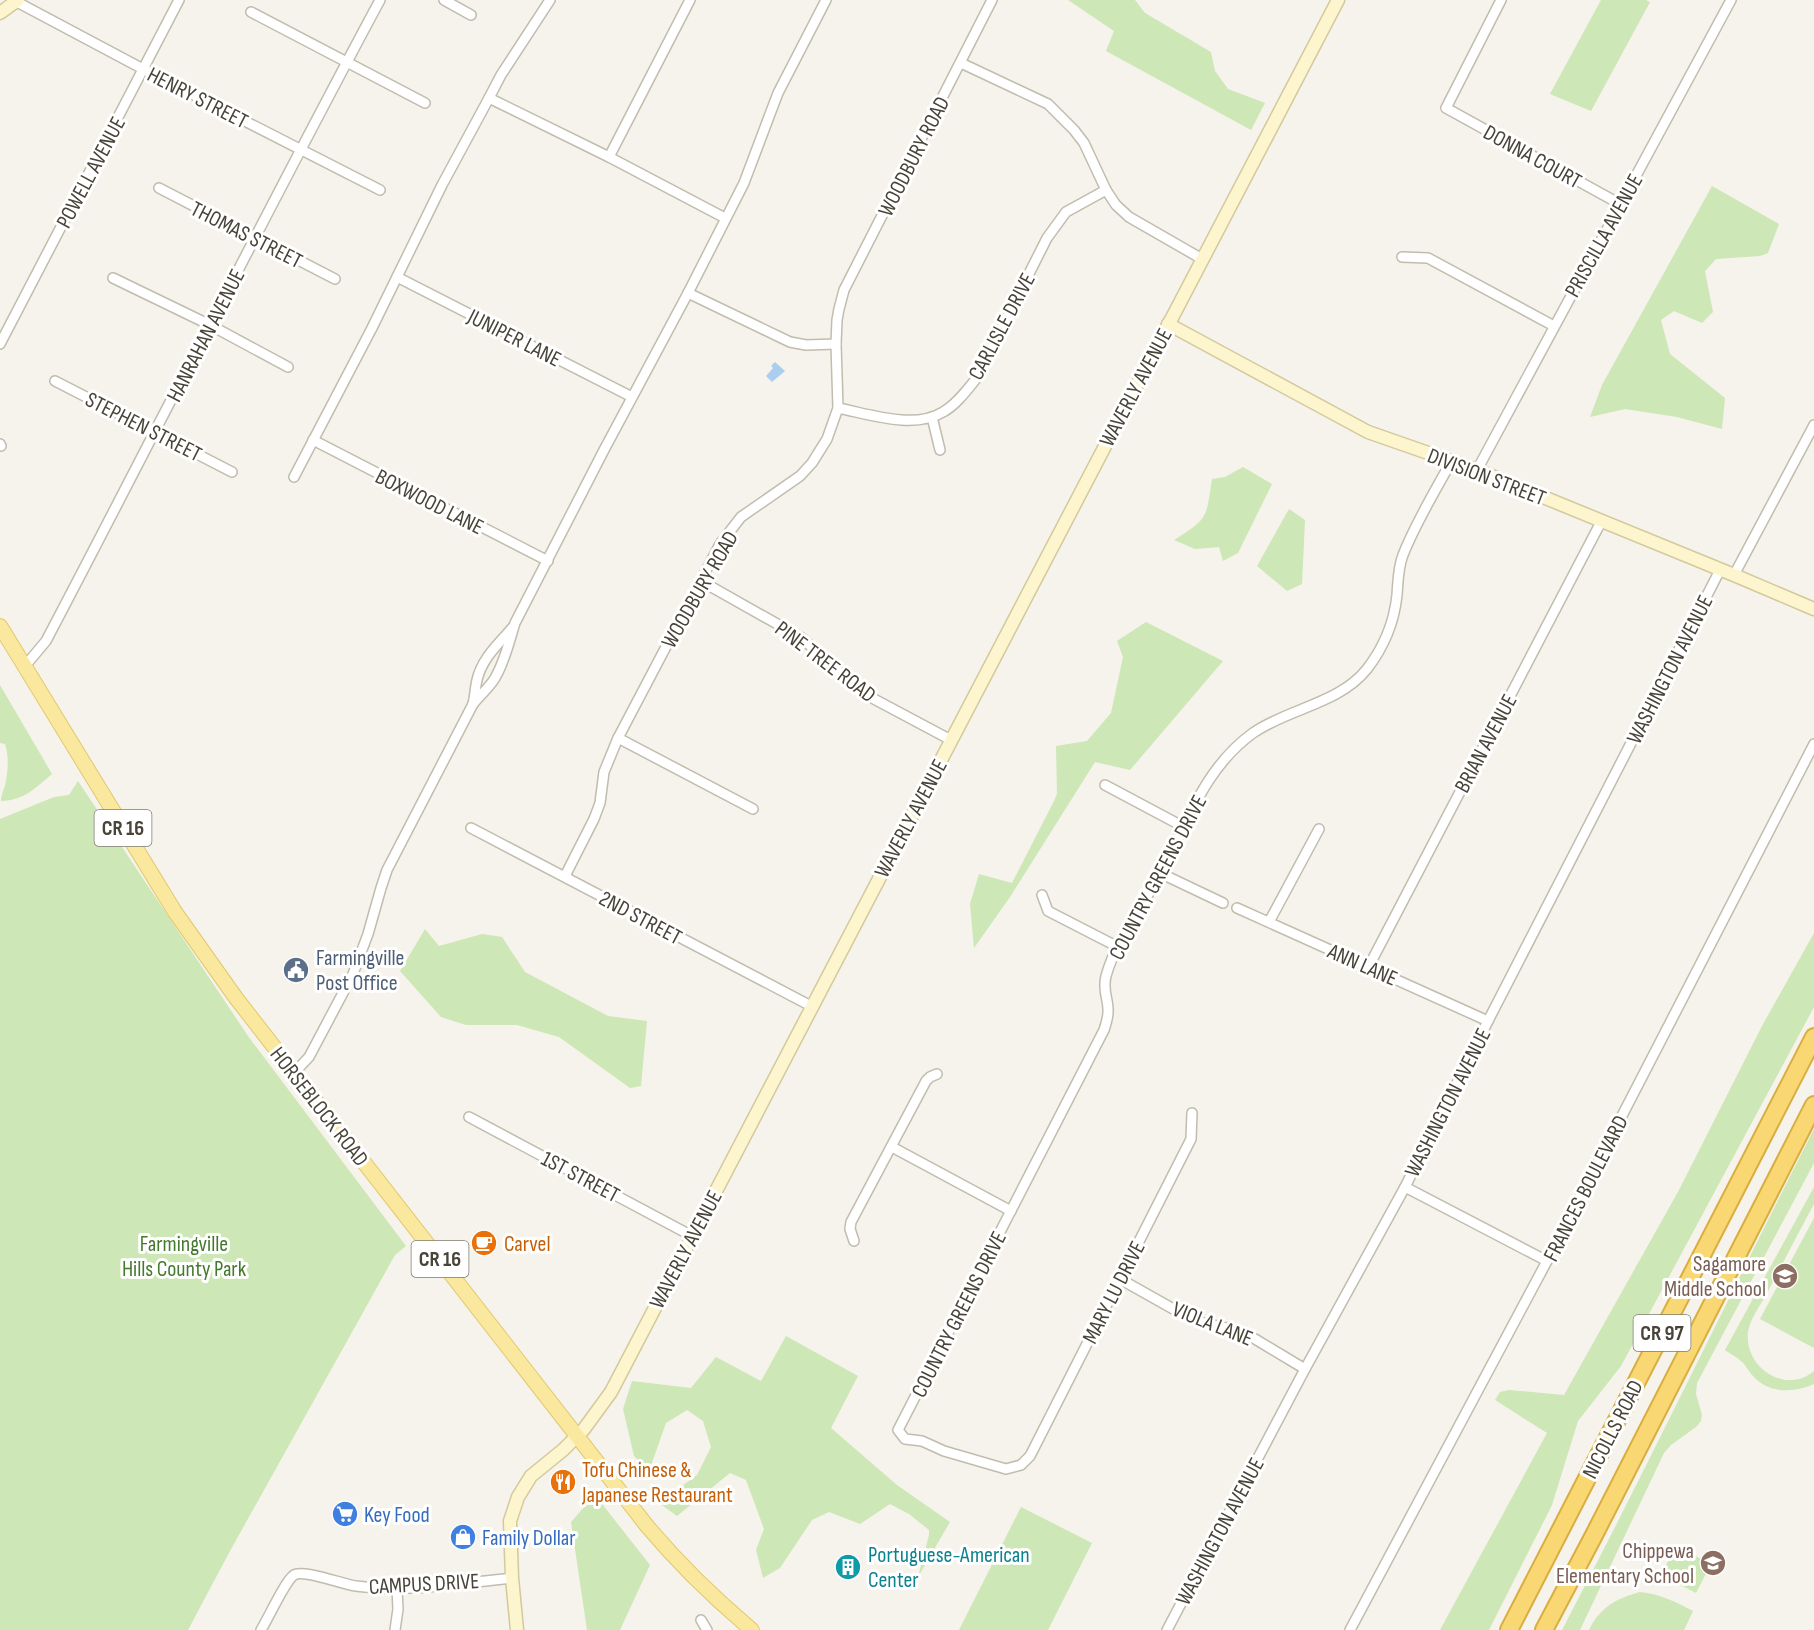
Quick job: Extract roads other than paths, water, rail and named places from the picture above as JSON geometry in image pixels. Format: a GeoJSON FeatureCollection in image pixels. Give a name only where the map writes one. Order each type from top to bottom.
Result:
{"type":"FeatureCollection","features":[{"type":"Feature","properties":{"kind":"highway","name":"NICOLLS ROAD"},"geometry":{"type":"LineString","coordinates":[[1509,1630],[1814,1037]]}},
{"type":"Feature","properties":{"kind":"highway","name":"NICOLLS ROAD"},"geometry":{"type":"LineString","coordinates":[[1545,1630],[1814,1105]]}},
{"type":"Feature","properties":{"kind":"main road","name":"HORSEBLOCK ROAD"},"geometry":{"type":"LineString","coordinates":[[0,626],[175,912],[230,989],[647,1526],[677,1560],[745,1628]]}},
{"type":"Feature","properties":{"kind":"street","name":"POWELL AVENUE"},"geometry":{"type":"LineString","coordinates":[[0,344],[179,0]]}},
{"type":"Feature","properties":{"kind":"street","name":"HANRAHAN AVENUE"},"geometry":{"type":"LineString","coordinates":[[25,666],[46,641],[380,0]]}},
{"type":"Feature","properties":{"kind":"street"},"geometry":{"type":"LineString","coordinates":[[444,0],[471,15]]}},
{"type":"Feature","properties":{"kind":"street"},"geometry":{"type":"LineString","coordinates":[[294,477],[442,185],[501,75],[550,0]]}},
{"type":"Feature","properties":{"kind":"street"},"geometry":{"type":"LineString","coordinates":[[609,158],[690,0]]}},
{"type":"Feature","properties":{"kind":"street"},"geometry":{"type":"LineString","coordinates":[[294,1073],[309,1057],[353,974],[368,934],[387,870],[473,704],[488,688],[498,672],[515,624],[688,294],[752,164],[778,93],[826,0]]}},
{"type":"Feature","properties":{"kind":"street","name":"WOODBURY ROAD"},"geometry":{"type":"LineString","coordinates":[[565,876],[594,819],[600,803],[604,772],[618,738],[720,544],[741,518],[801,476],[827,439],[838,408],[836,344],[839,309],[848,282],[992,0]]}},
{"type":"Feature","properties":{"kind":"street","name":"WAVERLY AVENUE"},"geometry":{"type":"LineString","coordinates":[[518,1630],[512,1578],[510,1521],[518,1497],[531,1476],[577,1437],[611,1392],[1338,0]]}},
{"type":"Feature","properties":{"kind":"street","name":"DONNA COURT"},"geometry":{"type":"LineString","coordinates":[[1502,0],[1446,108],[1620,204]]}},
{"type":"Feature","properties":{"kind":"street","name":"PRISCILLA AVENUE"},"geometry":{"type":"LineString","coordinates":[[1477,470],[1731,0]]}},
{"type":"Feature","properties":{"kind":"street","name":"HENRY STREET"},"geometry":{"type":"LineString","coordinates":[[17,1],[143,69],[380,190]]}},
{"type":"Feature","properties":{"kind":"street"},"geometry":{"type":"LineString","coordinates":[[0,12],[17,1]]}},
{"type":"Feature","properties":{"kind":"street"},"geometry":{"type":"LineString","coordinates":[[251,12],[425,103]]}},
{"type":"Feature","properties":{"kind":"street"},"geometry":{"type":"LineString","coordinates":[[961,63],[1048,104],[1062,116],[1084,144],[1106,190],[1116,205],[1129,217],[1202,259]]}},
{"type":"Feature","properties":{"kind":"street"},"geometry":{"type":"LineString","coordinates":[[489,98],[725,218]]}},
{"type":"Feature","properties":{"kind":"street","name":"THOMAS STREET"},"geometry":{"type":"LineString","coordinates":[[159,188],[335,279]]}},
{"type":"Feature","properties":{"kind":"street","name":"CARLISLE DRIVE"},"geometry":{"type":"LineString","coordinates":[[838,408],[902,420],[918,420],[944,412],[966,392],[976,379],[1047,238],[1056,225],[1066,212],[1106,190]]}},
{"type":"Feature","properties":{"kind":"street"},"geometry":{"type":"LineString","coordinates":[[1402,257],[1428,258],[1554,326]]}},
{"type":"Feature","properties":{"kind":"street","name":"JUNIPER LANE"},"geometry":{"type":"LineString","coordinates":[[397,277],[632,397]]}},
{"type":"Feature","properties":{"kind":"street"},"geometry":{"type":"LineString","coordinates":[[113,278],[210,325],[288,367]]}},
{"type":"Feature","properties":{"kind":"street"},"geometry":{"type":"LineString","coordinates":[[688,294],[774,336],[798,345],[836,344]]}},
{"type":"Feature","properties":{"kind":"street","name":"DIVISION STREET"},"geometry":{"type":"LineString","coordinates":[[1168,324],[1368,432],[1477,470],[1734,574],[1814,609]]}},
{"type":"Feature","properties":{"kind":"street","name":"STEPHEN STREET"},"geometry":{"type":"LineString","coordinates":[[55,381],[232,472]]}},
{"type":"Feature","properties":{"kind":"street"},"geometry":{"type":"LineString","coordinates":[[932,417],[940,450]]}},
{"type":"Feature","properties":{"kind":"street","name":"WASHINGTON AVENUE"},"geometry":{"type":"LineString","coordinates":[[1734,574],[1814,425]]}},
{"type":"Feature","properties":{"kind":"street","name":"BOXWOOD LANE"},"geometry":{"type":"LineString","coordinates":[[314,440],[548,561]]}},
{"type":"Feature","properties":{"kind":"street"},"geometry":{"type":"LineString","coordinates":[[1804,444],[1814,450]]}},
{"type":"Feature","properties":{"kind":"street","name":"COUNTRY GREENS DRIVE"},"geometry":{"type":"LineString","coordinates":[[1021,1465],[1006,1469],[944,1451],[922,1441],[905,1439],[898,1430],[1104,1030],[1109,1011],[1104,992],[1106,977],[1118,947],[1160,873],[1182,826],[1226,757],[1239,745],[1254,733],[1292,712],[1333,697],[1352,684],[1377,655],[1390,632],[1402,556],[1450,462]]}},
{"type":"Feature","properties":{"kind":"street","name":"BRIAN AVENUE"},"geometry":{"type":"LineString","coordinates":[[1369,966],[1602,520]]}},
{"type":"Feature","properties":{"kind":"street","name":"WASHINGTON AVENUE"},"geometry":{"type":"LineString","coordinates":[[1167,1630],[1305,1369],[1405,1187],[1720,570]]}},
{"type":"Feature","properties":{"kind":"street","name":"PINE TREE ROAD"},"geometry":{"type":"LineString","coordinates":[[701,581],[802,638],[834,668],[874,699],[951,740]]}},
{"type":"Feature","properties":{"kind":"street"},"geometry":{"type":"LineString","coordinates":[[473,704],[476,681],[486,660],[494,647],[515,624]]}},
{"type":"Feature","properties":{"kind":"street"},"geometry":{"type":"LineString","coordinates":[[618,738],[753,809]]}},
{"type":"Feature","properties":{"kind":"street","name":"FRANCES BOULEVARD"},"geometry":{"type":"LineString","coordinates":[[1350,1630],[1547,1261],[1814,744]]}},
{"type":"Feature","properties":{"kind":"street"},"geometry":{"type":"LineString","coordinates":[[1105,784],[1182,826]]}},
{"type":"Feature","properties":{"kind":"street","name":"2ND STREET"},"geometry":{"type":"LineString","coordinates":[[471,828],[811,1006]]}},
{"type":"Feature","properties":{"kind":"street"},"geometry":{"type":"LineString","coordinates":[[1269,922],[1319,829]]}},
{"type":"Feature","properties":{"kind":"street"},"geometry":{"type":"LineString","coordinates":[[1160,873],[1223,903]]}},
{"type":"Feature","properties":{"kind":"street"},"geometry":{"type":"LineString","coordinates":[[1042,895],[1048,911],[1118,947]]}},
{"type":"Feature","properties":{"kind":"street","name":"ANN LANE"},"geometry":{"type":"LineString","coordinates":[[1237,908],[1488,1021]]}},
{"type":"Feature","properties":{"kind":"street"},"geometry":{"type":"LineString","coordinates":[[854,1241],[850,1229],[851,1222],[926,1081],[937,1074]]}},
{"type":"Feature","properties":{"kind":"street","name":"MARY LU DRIVE"},"geometry":{"type":"LineString","coordinates":[[1021,1465],[1030,1456],[1191,1139],[1192,1113]]}},
{"type":"Feature","properties":{"kind":"street","name":"1ST STREET"},"geometry":{"type":"LineString","coordinates":[[470,1117],[692,1236]]}},
{"type":"Feature","properties":{"kind":"street"},"geometry":{"type":"LineString","coordinates":[[892,1147],[1011,1211]]}},
{"type":"Feature","properties":{"kind":"street"},"geometry":{"type":"LineString","coordinates":[[1405,1187],[1547,1261]]}},
{"type":"Feature","properties":{"kind":"street","name":"VIOLA LANE"},"geometry":{"type":"LineString","coordinates":[[1120,1279],[1184,1316],[1234,1330],[1255,1339],[1305,1369]]}},
{"type":"Feature","properties":{"kind":"street","name":"CAMPUS DRIVE"},"geometry":{"type":"LineString","coordinates":[[261,1630],[289,1581],[295,1574],[304,1572],[327,1580],[357,1586],[397,1588],[512,1578]]}},
{"type":"Feature","properties":{"kind":"street"},"geometry":{"type":"LineString","coordinates":[[395,1630],[398,1609],[397,1588]]}},
{"type":"Feature","properties":{"kind":"street"},"geometry":{"type":"LineString","coordinates":[[701,1620],[707,1630]]}},
{"type":"Feature","properties":{"kind":"water"},"geometry":{"type":"Polygon","coordinates":[[[775,362],[785,371],[772,382],[766,376],[775,362]]]}},
{"type":"Feature","properties":{"kind":"place","name":"Farmingville Post Office"},"geometry":{"type":"Point","coordinates":[296,970]}},
{"type":"Feature","properties":{"kind":"place","name":"Carvel"},"geometry":{"type":"Point","coordinates":[484,1243]}},
{"type":"Feature","properties":{"kind":"place","name":"Sagamore Middle School"},"geometry":{"type":"Point","coordinates":[1785,1276]}},
{"type":"Feature","properties":{"kind":"place","name":"Tofu Chinese & Japanese Restaurant"},"geometry":{"type":"Point","coordinates":[563,1482]}},
{"type":"Feature","properties":{"kind":"place","name":"Key Food"},"geometry":{"type":"Point","coordinates":[345,1514]}},
{"type":"Feature","properties":{"kind":"place","name":"Family Dollar"},"geometry":{"type":"Point","coordinates":[463,1537]}},
{"type":"Feature","properties":{"kind":"place","name":"Chippewa Elementary School"},"geometry":{"type":"Point","coordinates":[1713,1563]}},
{"type":"Feature","properties":{"kind":"place","name":"Portuguese-American Center"},"geometry":{"type":"Point","coordinates":[848,1567]}},
{"type":"Feature","properties":{"kind":"park label","name":"Farmingville Hills County Park"},"geometry":{"type":"Point","coordinates":[184,1256]}}]}
